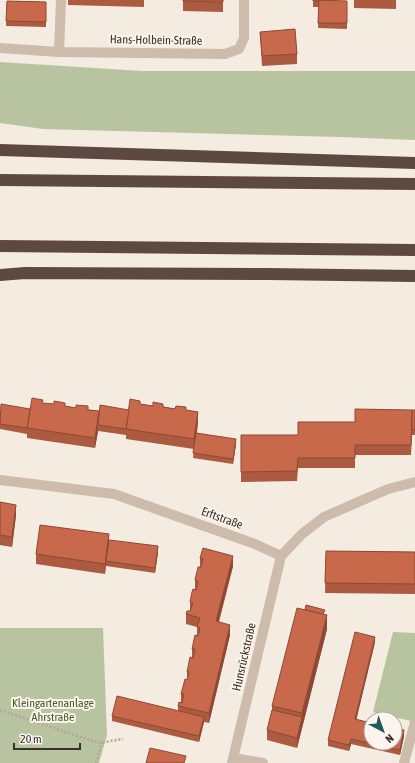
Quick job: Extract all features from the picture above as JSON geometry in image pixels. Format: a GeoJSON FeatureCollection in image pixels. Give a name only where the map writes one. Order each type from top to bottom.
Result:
{"type":"FeatureCollection","features":[{"type":"Feature","properties":{"kind":"highway"},"geometry":{"type":"LineString","coordinates":[[0,150],[415,163]]}},
{"type":"Feature","properties":{"kind":"highway"},"geometry":{"type":"LineString","coordinates":[[0,180],[415,184]]}},
{"type":"Feature","properties":{"kind":"highway"},"geometry":{"type":"LineString","coordinates":[[0,246],[415,250]]}},
{"type":"Feature","properties":{"kind":"highway"},"geometry":{"type":"LineString","coordinates":[[0,275],[25,273],[415,276]]}},
{"type":"Feature","properties":{"kind":"street"},"geometry":{"type":"LineString","coordinates":[[59,52],[61,0]]}},
{"type":"Feature","properties":{"kind":"street","name":"Hans-Holbein-Straße"},"geometry":{"type":"LineString","coordinates":[[0,48],[59,52],[225,54],[239,49],[244,38],[244,0]]}},
{"type":"Feature","properties":{"kind":"street","name":"Erftstraße"},"geometry":{"type":"LineString","coordinates":[[0,480],[114,494],[255,544],[281,556]]}},
{"type":"Feature","properties":{"kind":"street"},"geometry":{"type":"LineString","coordinates":[[281,556],[302,534],[324,517],[388,489],[415,482]]}},
{"type":"Feature","properties":{"kind":"street","name":"Hunsrückstraße"},"geometry":{"type":"LineString","coordinates":[[233,761],[281,556]]}},
{"type":"Feature","properties":{"kind":"street"},"geometry":{"type":"LineString","coordinates":[[404,763],[414,722]]}},
{"type":"Feature","properties":{"kind":"street"},"geometry":{"type":"LineString","coordinates":[[233,761],[263,763]]}},
{"type":"Feature","properties":{"kind":"path"},"geometry":{"type":"LineString","coordinates":[[0,710],[99,742],[123,739]]}},
{"type":"Feature","properties":{"kind":"path"},"geometry":{"type":"LineString","coordinates":[[96,763],[102,742]]}},
{"type":"Feature","properties":{"kind":"green space"},"geometry":{"type":"Polygon","coordinates":[[[0,62],[142,71],[415,71],[415,140],[43,129],[0,123],[0,62]]]}},
{"type":"Feature","properties":{"kind":"green space","name":"Kleingartenanlage Ahrstraße"},"geometry":{"type":"Polygon","coordinates":[[[0,628],[103,628],[107,735],[99,763],[0,763],[0,628]]]}},
{"type":"Feature","properties":{"kind":"green space"},"geometry":{"type":"Polygon","coordinates":[[[393,632],[415,633],[415,722],[403,719],[403,711],[373,711],[393,632]]]}},
{"type":"Feature","properties":{"kind":"building"},"geometry":{"type":"Polygon","coordinates":[[[223,0],[223,2],[183,1],[223,0]]]}},
{"type":"Feature","properties":{"kind":"building"},"geometry":{"type":"Polygon","coordinates":[[[313,0],[347,1],[347,23],[318,23],[319,1],[313,0]]]}},
{"type":"Feature","properties":{"kind":"building"},"geometry":{"type":"Polygon","coordinates":[[[7,1],[46,2],[46,22],[6,21],[7,1]]]}},
{"type":"Feature","properties":{"kind":"building"},"geometry":{"type":"Polygon","coordinates":[[[295,29],[297,54],[262,56],[260,32],[295,29]]]}},
{"type":"Feature","properties":{"kind":"building"},"geometry":{"type":"Polygon","coordinates":[[[32,398],[43,400],[42,403],[54,404],[54,401],[65,403],[65,406],[76,408],[76,405],[88,406],[88,410],[99,411],[95,438],[27,428],[32,398]]]}},
{"type":"Feature","properties":{"kind":"building"},"geometry":{"type":"Polygon","coordinates":[[[130,399],[140,401],[140,404],[153,406],[153,402],[163,404],[163,407],[175,409],[176,406],[186,407],[186,410],[198,412],[194,439],[126,429],[130,399]]]}},
{"type":"Feature","properties":{"kind":"building"},"geometry":{"type":"Polygon","coordinates":[[[1,404],[30,409],[27,428],[0,424],[1,404]]]}},
{"type":"Feature","properties":{"kind":"building"},"geometry":{"type":"Polygon","coordinates":[[[100,405],[129,410],[126,429],[98,425],[100,405]]]}},
{"type":"Feature","properties":{"kind":"building"},"geometry":{"type":"Polygon","coordinates":[[[355,409],[412,410],[411,445],[355,445],[355,458],[298,458],[297,471],[241,472],[241,435],[298,435],[298,422],[355,422],[355,409]]]}},
{"type":"Feature","properties":{"kind":"building"},"geometry":{"type":"Polygon","coordinates":[[[412,410],[415,410],[415,430],[412,430],[412,410]]]}},
{"type":"Feature","properties":{"kind":"building"},"geometry":{"type":"Polygon","coordinates":[[[196,433],[236,439],[233,459],[193,453],[196,433]]]}},
{"type":"Feature","properties":{"kind":"building"},"geometry":{"type":"Polygon","coordinates":[[[0,502],[16,505],[12,537],[0,535],[0,502]]]}},
{"type":"Feature","properties":{"kind":"building"},"geometry":{"type":"Polygon","coordinates":[[[40,525],[109,534],[105,564],[36,554],[40,525]]]}},
{"type":"Feature","properties":{"kind":"building"},"geometry":{"type":"Polygon","coordinates":[[[109,540],[158,546],[155,568],[106,561],[109,540]]]}},
{"type":"Feature","properties":{"kind":"building"},"geometry":{"type":"Polygon","coordinates":[[[203,548],[233,556],[216,621],[230,625],[209,713],[178,706],[179,702],[182,703],[184,694],[181,694],[185,679],[187,680],[189,672],[187,672],[190,657],[193,658],[195,649],[192,649],[195,635],[198,636],[200,628],[197,627],[200,618],[186,614],[187,611],[190,611],[193,603],[190,602],[193,589],[196,590],[198,581],[195,580],[198,567],[201,567],[203,559],[200,558],[203,548]]]}},
{"type":"Feature","properties":{"kind":"building"},"geometry":{"type":"Polygon","coordinates":[[[326,551],[415,552],[415,584],[325,583],[326,551]]]}},
{"type":"Feature","properties":{"kind":"building"},"geometry":{"type":"Polygon","coordinates":[[[306,605],[325,610],[323,614],[305,610],[306,605]]]}},
{"type":"Feature","properties":{"kind":"building"},"geometry":{"type":"Polygon","coordinates":[[[297,608],[327,615],[302,713],[272,706],[297,608]]]}},
{"type":"Feature","properties":{"kind":"building"},"geometry":{"type":"Polygon","coordinates":[[[355,632],[375,637],[355,719],[363,721],[363,742],[351,739],[349,745],[328,740],[355,632]]]}},
{"type":"Feature","properties":{"kind":"building"},"geometry":{"type":"Polygon","coordinates":[[[117,696],[204,717],[199,736],[112,716],[117,696]]]}},
{"type":"Feature","properties":{"kind":"building"},"geometry":{"type":"Polygon","coordinates":[[[272,710],[302,717],[297,738],[267,730],[272,710]]]}},
{"type":"Feature","properties":{"kind":"building"},"geometry":{"type":"Polygon","coordinates":[[[150,748],[186,756],[184,763],[146,763],[150,748]]]}}]}
